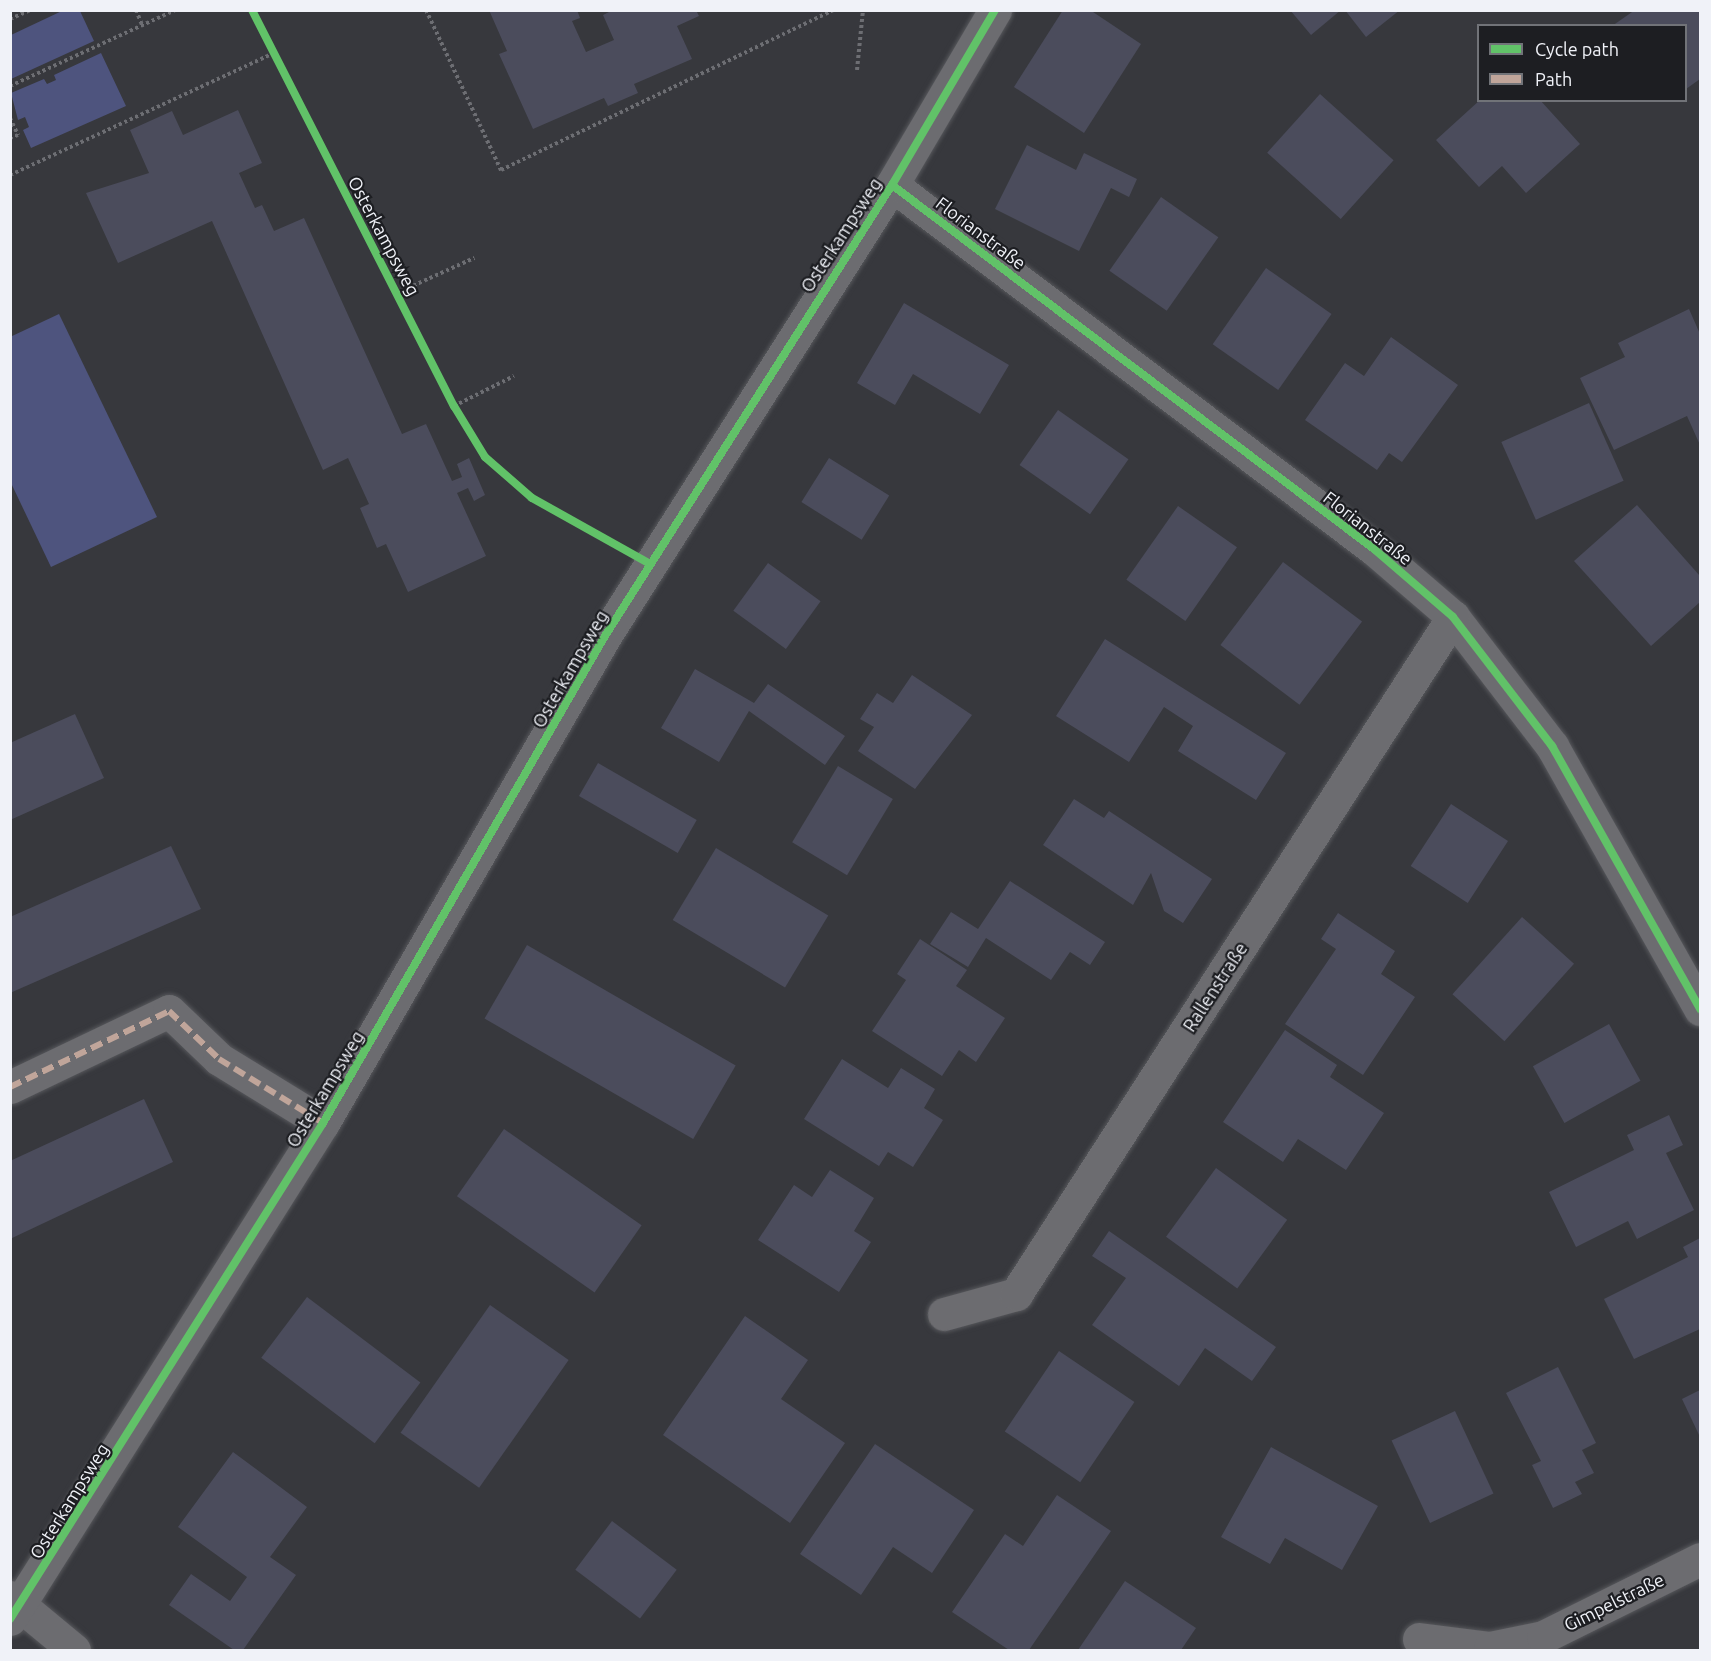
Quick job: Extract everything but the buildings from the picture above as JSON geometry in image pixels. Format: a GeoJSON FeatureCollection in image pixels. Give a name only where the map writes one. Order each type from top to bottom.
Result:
{"type":"FeatureCollection","features":[{"type":"Feature","properties":{"kind":"street","name":"Osterkampsweg"},"geometry":{"type":"LineString","coordinates":[[14,1607],[323,1123],[605,636],[892,185],[995,10]]}},
{"type":"Feature","properties":{"kind":"street","name":"Florianstraße"},"geometry":{"type":"LineString","coordinates":[[892,185],[1374,549],[1453,616],[1552,746],[1701,1009]]}},
{"type":"Feature","properties":{"kind":"street","name":"Rallenstraße"},"geometry":{"type":"LineString","coordinates":[[944,1314],[1016,1294],[1453,616]]}},
{"type":"Feature","properties":{"kind":"street"},"geometry":{"type":"LineString","coordinates":[[10,1087],[169,1011],[219,1059],[323,1123]]}},
{"type":"Feature","properties":{"kind":"street","name":"Gimpelstraße"},"geometry":{"type":"LineString","coordinates":[[1419,1639],[1491,1648],[1542,1637],[1701,1559]]}},
{"type":"Feature","properties":{"kind":"street"},"geometry":{"type":"LineString","coordinates":[[14,1607],[74,1650]]}},
{"type":"Feature","properties":{"kind":"path"},"geometry":{"type":"LineString","coordinates":[[10,19],[30,10]]}},
{"type":"Feature","properties":{"kind":"path"},"geometry":{"type":"LineString","coordinates":[[136,10],[143,27]]}},
{"type":"Feature","properties":{"kind":"path"},"geometry":{"type":"LineString","coordinates":[[10,86],[143,27],[175,10]]}},
{"type":"Feature","properties":{"kind":"path"},"geometry":{"type":"LineString","coordinates":[[426,10],[501,170],[833,10]]}},
{"type":"Feature","properties":{"kind":"path"},"geometry":{"type":"LineString","coordinates":[[857,69],[863,10]]}},
{"type":"Feature","properties":{"kind":"path"},"geometry":{"type":"LineString","coordinates":[[268,45],[278,65]]}},
{"type":"Feature","properties":{"kind":"path"},"geometry":{"type":"LineString","coordinates":[[10,176],[272,54]]}},
{"type":"Feature","properties":{"kind":"path"},"geometry":{"type":"LineString","coordinates":[[10,118],[18,135],[10,138]]}},
{"type":"Feature","properties":{"kind":"path"},"geometry":{"type":"LineString","coordinates":[[398,292],[474,258]]}},
{"type":"Feature","properties":{"kind":"path"},"geometry":{"type":"LineString","coordinates":[[454,406],[514,376]]}},
{"type":"Feature","properties":{"kind":"path"},"geometry":{"type":"LineString","coordinates":[[449,396],[460,416]]}},
{"type":"Feature","properties":{"kind":"shaded area"},"geometry":{"type":"Polygon","coordinates":[[[64,10],[80,11],[94,41],[11,79],[11,35],[64,10]]]}},
{"type":"Feature","properties":{"kind":"shaded area"},"geometry":{"type":"Polygon","coordinates":[[[101,53],[126,106],[31,148],[23,130],[29,127],[25,117],[18,120],[11,93],[44,79],[47,84],[56,80],[54,75],[101,53]]]}},
{"type":"Feature","properties":{"kind":"shaded area"},"geometry":{"type":"Polygon","coordinates":[[[59,314],[157,517],[51,567],[11,483],[10,337],[59,314]]]}},
{"type":"Feature","properties":{"kind":"marked path"},"geometry":{"type":"LineString","coordinates":[[10,1087],[169,1011],[219,1059],[323,1123]]}},
{"type":"Feature","properties":{"kind":"cycle path"},"geometry":{"type":"LineString","coordinates":[[252,10],[454,406],[485,457],[532,498],[650,564]]}},
{"type":"Feature","properties":{"kind":"cycle path"},"geometry":{"type":"LineString","coordinates":[[10,1619],[323,1123],[605,636],[892,185],[995,10]]}},
{"type":"Feature","properties":{"kind":"cycle path"},"geometry":{"type":"LineString","coordinates":[[892,185],[1374,549],[1453,617],[1552,746],[1700,1009]]}}]}
